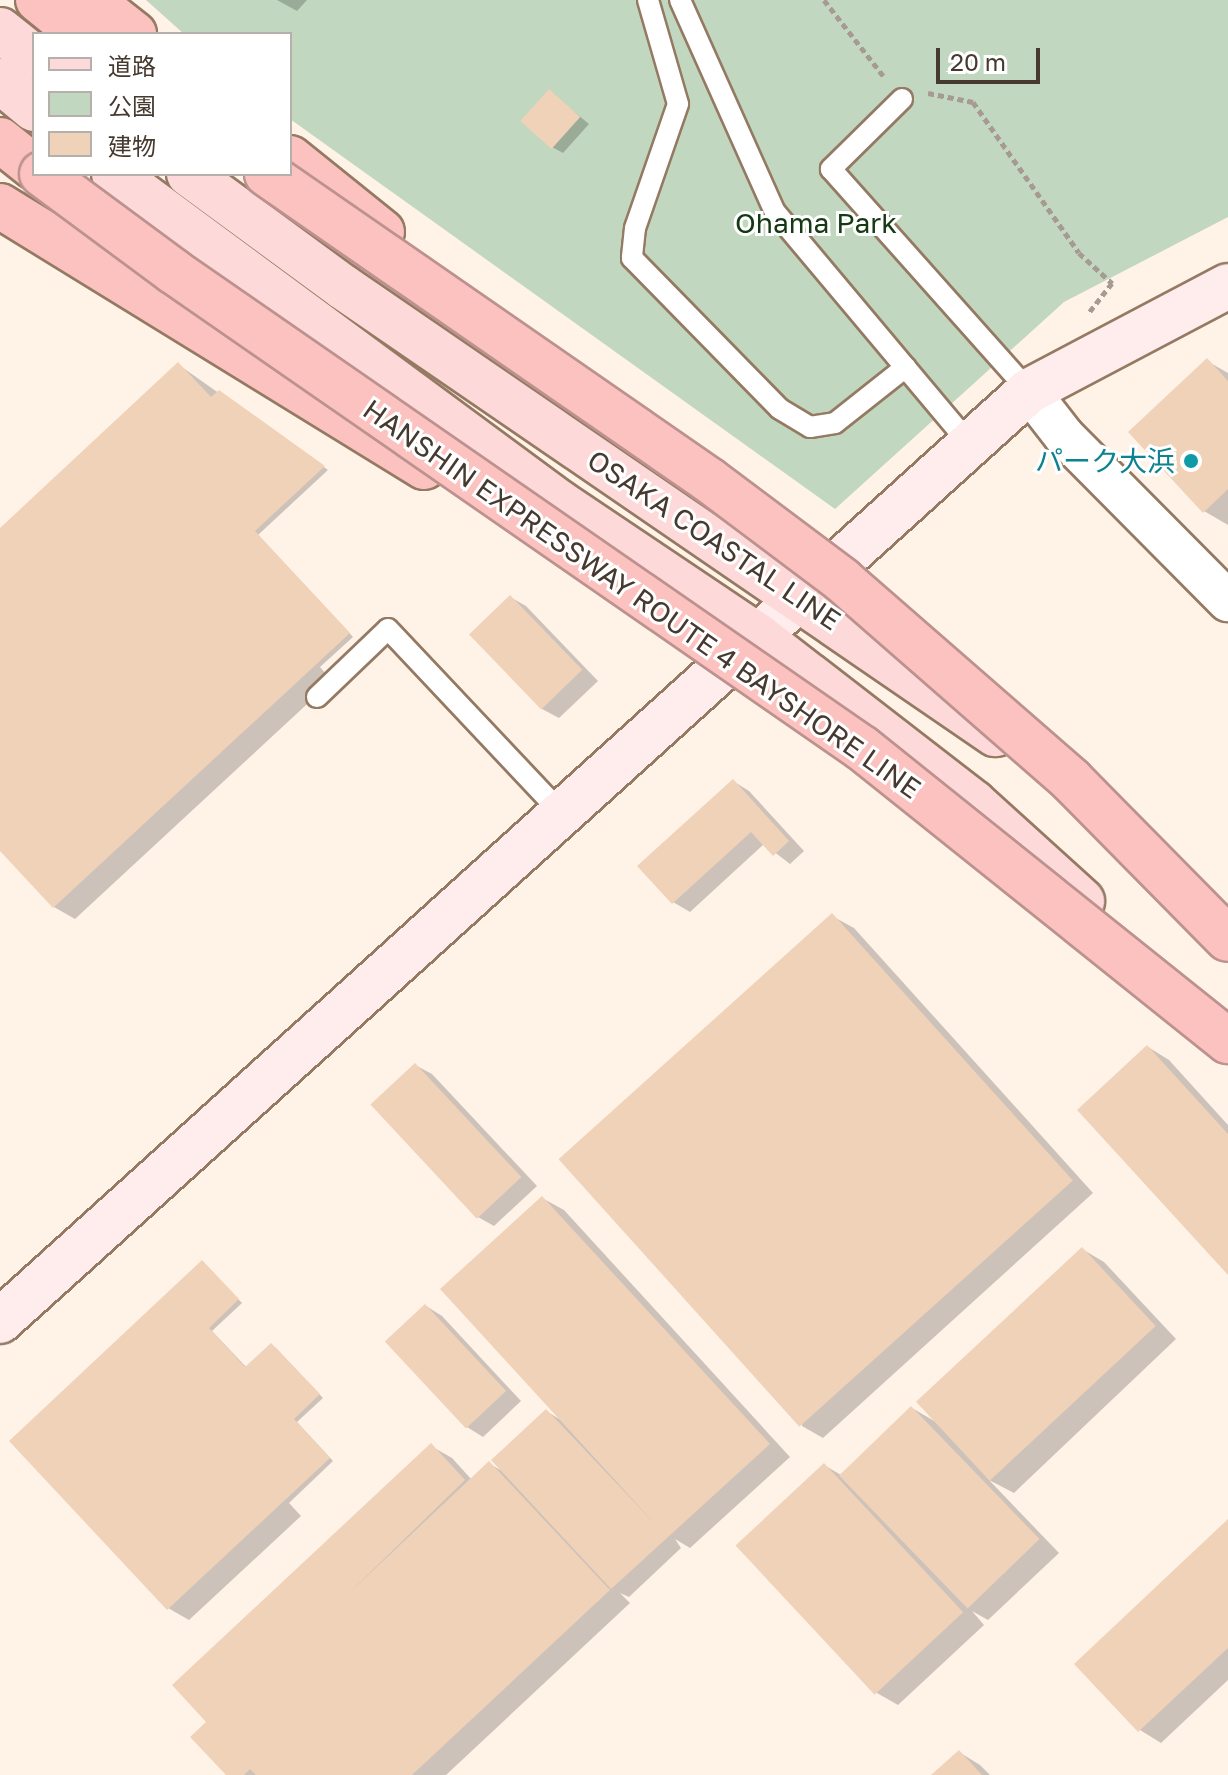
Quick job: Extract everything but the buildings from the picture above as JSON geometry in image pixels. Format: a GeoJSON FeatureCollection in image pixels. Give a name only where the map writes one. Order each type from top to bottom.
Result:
{"type":"FeatureCollection","features":[{"type":"Feature","properties":{"kind":"highway"},"geometry":{"type":"LineString","coordinates":[[38,0],[78,32]]}},
{"type":"Feature","properties":{"kind":"highway"},"geometry":{"type":"LineString","coordinates":[[91,0],[131,32]]}},
{"type":"Feature","properties":{"kind":"highway"},"geometry":{"type":"LineString","coordinates":[[0,140],[32,165]]}},
{"type":"Feature","properties":{"kind":"highway"},"geometry":{"type":"LineString","coordinates":[[292,160],[548,369]]}},
{"type":"Feature","properties":{"kind":"highway","name":"HANSHIN EXPRESSWAY ROUTE 4 BAYSHORE LINE"},"geometry":{"type":"LineString","coordinates":[[45,176],[186,280],[862,748],[1228,1041]]}},
{"type":"Feature","properties":{"kind":"highway"},"geometry":{"type":"LineString","coordinates":[[270,176],[548,369],[842,580],[1071,780],[1228,939]]}},
{"type":"Feature","properties":{"kind":"highway"},"geometry":{"type":"LineString","coordinates":[[0,206],[653,603]]}},
{"type":"Feature","properties":{"kind":"main road"},"geometry":{"type":"LineString","coordinates":[[0,30],[32,55]]}},
{"type":"Feature","properties":{"kind":"main road"},"geometry":{"type":"LineString","coordinates":[[0,81],[32,107]]}},
{"type":"Feature","properties":{"kind":"main road","name":"OSAKA COASTAL LINE"},"geometry":{"type":"LineString","coordinates":[[117,176],[560,503],[758,636],[986,813],[1090,908],[1228,1058]]}},
{"type":"Feature","properties":{"kind":"main road","name":"OSAKA COASTAL LINE"},"geometry":{"type":"LineString","coordinates":[[192,176],[343,287],[1015,748],[1228,919]]}},
{"type":"Feature","properties":{"kind":"street"},"geometry":{"type":"LineString","coordinates":[[0,1321],[1029,391],[1228,286]]}},
{"type":"Feature","properties":{"kind":"street"},"geometry":{"type":"LineString","coordinates":[[1029,391],[1064,436],[1228,601]]}},
{"type":"Feature","properties":{"kind":"lane"},"geometry":{"type":"LineString","coordinates":[[648,0],[678,104],[635,228],[632,258],[780,409],[810,427],[835,423],[906,367]]}},
{"type":"Feature","properties":{"kind":"lane"},"geometry":{"type":"LineString","coordinates":[[680,0],[775,212],[970,444]]}},
{"type":"Feature","properties":{"kind":"lane"},"geometry":{"type":"LineString","coordinates":[[902,99],[831,169],[1029,391]]}},
{"type":"Feature","properties":{"kind":"lane"},"geometry":{"type":"LineString","coordinates":[[317,697],[388,629],[563,815]]}},
{"type":"Feature","properties":{"kind":"path"},"geometry":{"type":"LineString","coordinates":[[824,0],[902,99],[935,91],[973,102],[985,116],[1079,253],[1112,283],[1084,319]]}},
{"type":"Feature","properties":{"kind":"green space","name":"Ohama Park"},"geometry":{"type":"Polygon","coordinates":[[[146,0],[1228,0],[1228,217],[1064,302],[835,509],[292,120],[292,32],[182,32],[146,0]]]}},
{"type":"Feature","properties":{"kind":"place","name":"パーク大浜"},"geometry":{"type":"Point","coordinates":[1191,461]}}]}
